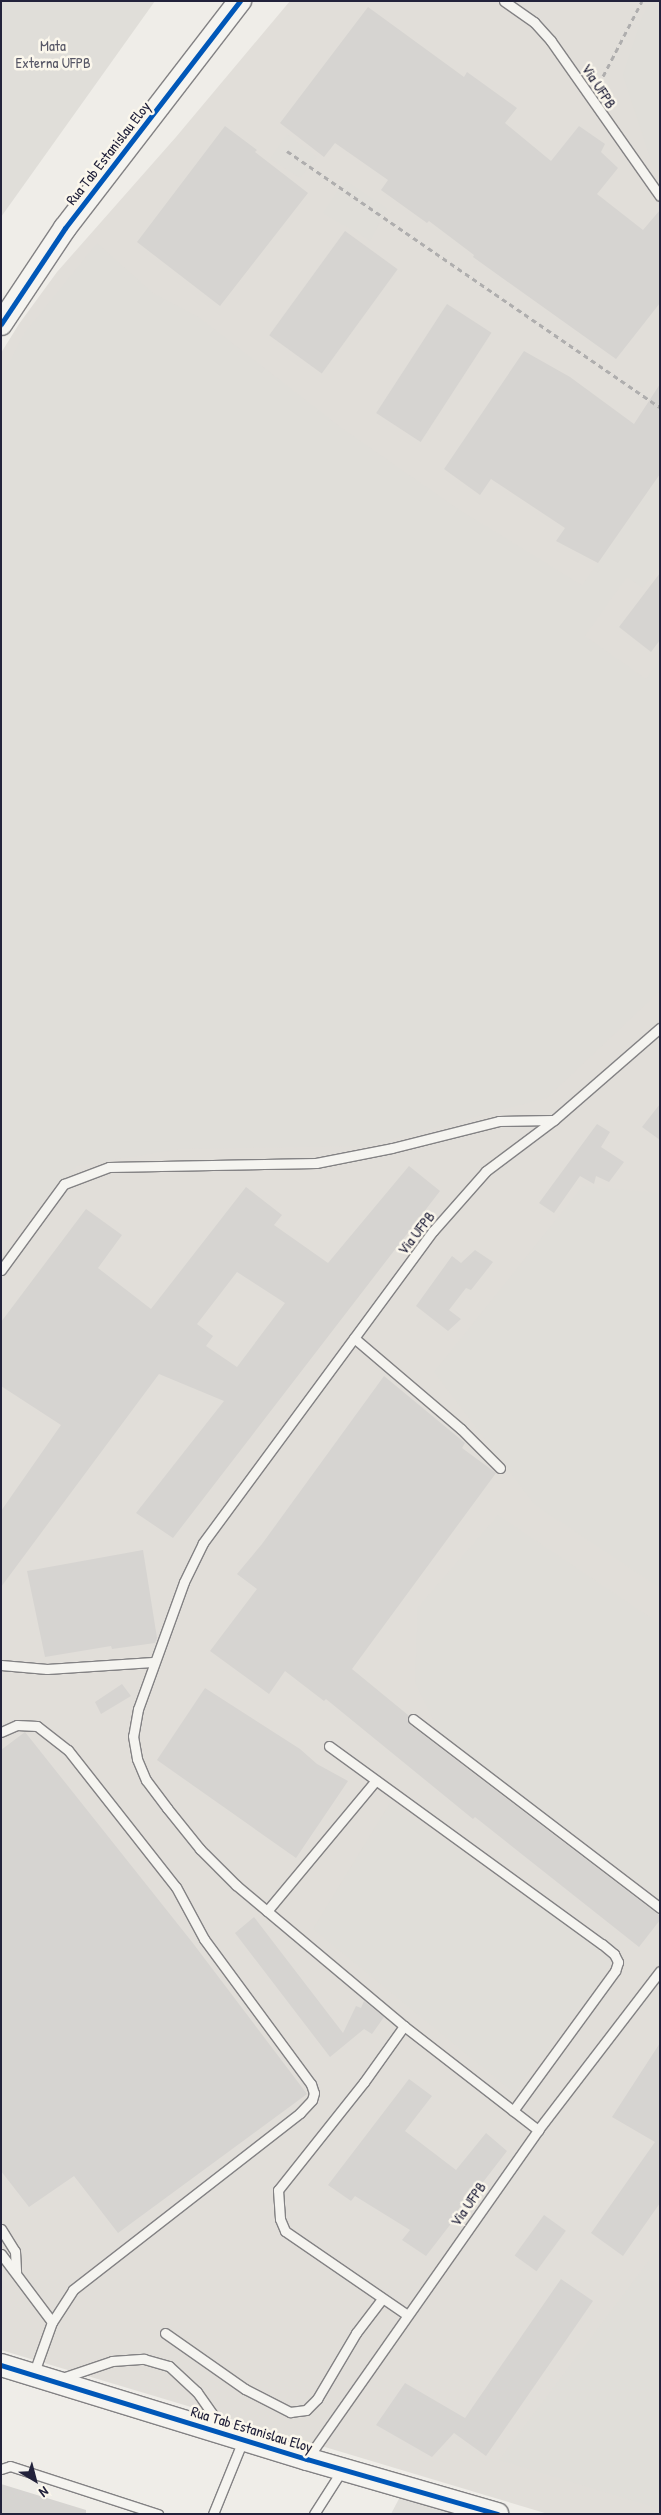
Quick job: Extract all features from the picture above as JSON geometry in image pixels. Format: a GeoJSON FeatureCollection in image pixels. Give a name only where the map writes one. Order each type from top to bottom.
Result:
{"type":"FeatureCollection","features":[{"type":"Feature","properties":{"kind":"street","name":"Rua Tab Estanislau Eloy"},"geometry":{"type":"LineString","coordinates":[[1,324],[65,228],[240,3]]}},
{"type":"Feature","properties":{"kind":"street","name":"Rua Tab Estanislau Eloy"},"geometry":{"type":"LineString","coordinates":[[1,2365],[307,2459],[497,2514]]}},
{"type":"Feature","properties":{"kind":"lane","name":"Via UFPB"},"geometry":{"type":"LineString","coordinates":[[504,1],[534,22],[552,41],[660,196]]}},
{"type":"Feature","properties":{"kind":"lane","name":"Via UFPB"},"geometry":{"type":"LineString","coordinates":[[538,2130],[404,2026],[267,1911],[200,1849],[146,1780],[137,1758],[133,1736],[138,1708],[153,1662],[184,1582],[203,1543],[354,1338],[434,1231],[486,1171],[554,1120],[660,1028]]}},
{"type":"Feature","properties":{"kind":"lane"},"geometry":{"type":"LineString","coordinates":[[1,1270],[64,1184],[109,1167],[316,1163],[392,1148],[499,1121],[554,1120]]}},
{"type":"Feature","properties":{"kind":"lane"},"geometry":{"type":"LineString","coordinates":[[354,1338],[461,1429],[500,1468]]}},
{"type":"Feature","properties":{"kind":"lane"},"geometry":{"type":"LineString","coordinates":[[1,1665],[47,1670],[153,1662]]}},
{"type":"Feature","properties":{"kind":"lane"},"geometry":{"type":"LineString","coordinates":[[413,1719],[660,1908]]}},
{"type":"Feature","properties":{"kind":"lane"},"geometry":{"type":"LineString","coordinates":[[1,1732],[17,1725],[37,1726],[68,1750],[176,1888],[204,1939],[311,2084],[314,2093],[312,2100],[300,2113],[73,2290],[52,2322],[33,2374]]}},
{"type":"Feature","properties":{"kind":"lane"},"geometry":{"type":"LineString","coordinates":[[329,1746],[614,1954],[618,1962],[615,1971],[513,2110]]}},
{"type":"Feature","properties":{"kind":"lane"},"geometry":{"type":"LineString","coordinates":[[267,1911],[376,1780]]}},
{"type":"Feature","properties":{"kind":"lane","name":"Via UFPB"},"geometry":{"type":"LineString","coordinates":[[307,2459],[406,2315],[538,2130],[660,1971]]}},
{"type":"Feature","properties":{"kind":"lane"},"geometry":{"type":"LineString","coordinates":[[404,2026],[364,2082],[278,2190],[280,2219],[285,2231],[406,2315]]}},
{"type":"Feature","properties":{"kind":"lane"},"geometry":{"type":"LineString","coordinates":[[1,2229],[14,2251],[16,2272]]}},
{"type":"Feature","properties":{"kind":"lane"},"geometry":{"type":"LineString","coordinates":[[2,2257],[16,2272],[52,2322]]}},
{"type":"Feature","properties":{"kind":"lane"},"geometry":{"type":"LineString","coordinates":[[165,2333],[245,2389],[290,2412],[306,2410],[317,2399],[356,2333],[382,2299]]}},
{"type":"Feature","properties":{"kind":"lane"},"geometry":{"type":"LineString","coordinates":[[54,2381],[112,2361],[144,2359],[169,2366],[197,2392],[235,2437],[213,2514]]}},
{"type":"Feature","properties":{"kind":"lane"},"geometry":{"type":"LineString","coordinates":[[1,2469],[10,2466],[158,2514]]}},
{"type":"Feature","properties":{"kind":"lane"},"geometry":{"type":"LineString","coordinates":[[314,2514],[342,2469]]}},
{"type":"Feature","properties":{"kind":"path"},"geometry":{"type":"LineString","coordinates":[[598,83],[642,1]]}},
{"type":"Feature","properties":{"kind":"path"},"geometry":{"type":"LineString","coordinates":[[287,151],[660,407]]}},
{"type":"Feature","properties":{"kind":"shaded area"},"geometry":{"type":"Polygon","coordinates":[[[290,1],[660,1],[660,2514],[548,2514],[1,2350],[1,353],[19,324],[57,272],[176,137],[290,1]]]}},
{"type":"Feature","properties":{"kind":"green space","name":"Mata Externa UFPB"},"geometry":{"type":"Polygon","coordinates":[[[1,1],[155,1],[1,217],[1,1]]]}},
{"type":"Feature","properties":{"kind":"green space"},"geometry":{"type":"Polygon","coordinates":[[[651,1],[660,1],[660,173],[653,166],[623,75],[643,15],[651,1]]]}},
{"type":"Feature","properties":{"kind":"green space"},"geometry":{"type":"Polygon","coordinates":[[[287,134],[317,157],[300,178],[270,159],[287,134]]]}},
{"type":"Feature","properties":{"kind":"green space"},"geometry":{"type":"Polygon","coordinates":[[[345,180],[387,208],[370,241],[323,213],[345,180]]]}},
{"type":"Feature","properties":{"kind":"green space"},"geometry":{"type":"Polygon","coordinates":[[[97,243],[153,293],[199,317],[339,426],[458,509],[582,585],[660,474],[660,565],[643,588],[627,577],[585,636],[646,679],[660,660],[660,991],[547,1098],[366,1146],[180,1149],[77,1166],[6,1241],[1,1240],[1,378],[25,332],[97,243]]]}},
{"type":"Feature","properties":{"kind":"green space"},"geometry":{"type":"Polygon","coordinates":[[[583,1186],[660,1193],[660,1588],[535,1505],[434,1372],[583,1186]]]}},
{"type":"Feature","properties":{"kind":"green space"},"geometry":{"type":"Polygon","coordinates":[[[498,1515],[660,1624],[660,1899],[441,1736],[415,1682],[418,1607],[498,1515]]]}},
{"type":"Feature","properties":{"kind":"green space"},"geometry":{"type":"Polygon","coordinates":[[[390,1803],[615,1960],[514,2093],[313,1929],[390,1803]]]}},
{"type":"Feature","properties":{"kind":"green space"},"geometry":{"type":"Polygon","coordinates":[[[660,2246],[660,2509],[499,2460],[660,2246]]]}},
{"type":"Feature","properties":{"kind":"green space"},"geometry":{"type":"Polygon","coordinates":[[[402,2493],[473,2514],[391,2514],[402,2493]]]}},
{"type":"Feature","properties":{"kind":"building"},"geometry":{"type":"Polygon","coordinates":[[[368,7],[464,77],[467,72],[517,108],[505,123],[551,161],[579,126],[605,144],[601,152],[618,168],[597,194],[643,230],[660,210],[660,303],[616,359],[473,257],[474,255],[429,221],[427,223],[381,190],[388,180],[335,143],[324,157],[280,123],[368,7]]]}},
{"type":"Feature","properties":{"kind":"building"},"geometry":{"type":"Polygon","coordinates":[[[225,126],[308,193],[220,306],[137,242],[225,126]]]}},
{"type":"Feature","properties":{"kind":"building"},"geometry":{"type":"Polygon","coordinates":[[[345,231],[398,269],[322,374],[269,335],[345,231]]]}},
{"type":"Feature","properties":{"kind":"building"},"geometry":{"type":"Polygon","coordinates":[[[447,304],[491,333],[421,442],[376,413],[447,304]]]}},
{"type":"Feature","properties":{"kind":"building"},"geometry":{"type":"Polygon","coordinates":[[[524,351],[570,377],[634,424],[660,384],[660,474],[598,563],[556,541],[565,528],[491,479],[480,495],[444,469],[524,351]]]}},
{"type":"Feature","properties":{"kind":"building"},"geometry":{"type":"Polygon","coordinates":[[[660,573],[660,640],[651,652],[619,627],[660,573]]]}},
{"type":"Feature","properties":{"kind":"building"},"geometry":{"type":"Polygon","coordinates":[[[660,1104],[660,1140],[642,1127],[660,1104]]]}},
{"type":"Feature","properties":{"kind":"building"},"geometry":{"type":"Polygon","coordinates":[[[597,1124],[610,1132],[601,1147],[624,1162],[609,1182],[596,1176],[594,1184],[580,1176],[554,1213],[539,1203],[597,1124]]]}},
{"type":"Feature","properties":{"kind":"building"},"geometry":{"type":"Polygon","coordinates":[[[409,1166],[440,1191],[173,1538],[136,1513],[224,1401],[159,1374],[1,1587],[1,1511],[61,1425],[1,1386],[1,1322],[86,1209],[122,1235],[98,1268],[151,1309],[246,1187],[282,1215],[274,1225],[328,1263],[409,1166]],[[237,1272],[197,1324],[213,1336],[206,1346],[237,1367],[285,1303],[237,1272]]]}},
{"type":"Feature","properties":{"kind":"building"},"geometry":{"type":"Polygon","coordinates":[[[475,1250],[493,1262],[471,1290],[466,1288],[449,1310],[461,1319],[448,1331],[416,1306],[452,1256],[461,1263],[475,1250]]]}},
{"type":"Feature","properties":{"kind":"building"},"geometry":{"type":"Polygon","coordinates":[[[384,1376],[465,1443],[462,1448],[496,1473],[352,1669],[408,1715],[409,1724],[660,1916],[660,1920],[639,1947],[475,1817],[473,1819],[326,1699],[324,1701],[285,1671],[269,1694],[210,1651],[257,1589],[237,1574],[262,1544],[384,1376]]]}},
{"type":"Feature","properties":{"kind":"building"},"geometry":{"type":"Polygon","coordinates":[[[143,1550],[157,1638],[155,1643],[112,1649],[111,1646],[45,1657],[27,1571],[143,1550]]]}},
{"type":"Feature","properties":{"kind":"building"},"geometry":{"type":"Polygon","coordinates":[[[122,1684],[131,1696],[101,1714],[95,1702],[122,1684]]]}},
{"type":"Feature","properties":{"kind":"building"},"geometry":{"type":"Polygon","coordinates":[[[205,1688],[300,1749],[317,1764],[348,1781],[296,1858],[157,1760],[205,1688]]]}},
{"type":"Feature","properties":{"kind":"building"},"geometry":{"type":"Polygon","coordinates":[[[25,1732],[192,1942],[307,2094],[118,2233],[74,2176],[29,2207],[1,2171],[1,1750],[25,1732]]]}},
{"type":"Feature","properties":{"kind":"building"},"geometry":{"type":"Polygon","coordinates":[[[254,1917],[343,2033],[356,2006],[361,2008],[364,2001],[384,2017],[372,2034],[364,2029],[330,2057],[235,1933],[254,1917]]]}},
{"type":"Feature","properties":{"kind":"building"},"geometry":{"type":"Polygon","coordinates":[[[660,2043],[660,2203],[623,2256],[591,2233],[655,2142],[612,2117],[660,2043]]]}},
{"type":"Feature","properties":{"kind":"building"},"geometry":{"type":"Polygon","coordinates":[[[409,2079],[432,2096],[405,2131],[456,2170],[486,2133],[507,2151],[426,2256],[402,2240],[410,2230],[355,2196],[351,2201],[328,2185],[409,2079]]]}},
{"type":"Feature","properties":{"kind":"building"},"geometry":{"type":"Polygon","coordinates":[[[544,2215],[566,2231],[536,2271],[515,2255],[544,2215]]]}},
{"type":"Feature","properties":{"kind":"building"},"geometry":{"type":"Polygon","coordinates":[[[561,2279],[593,2301],[486,2456],[454,2433],[432,2457],[376,2425],[405,2383],[465,2418],[561,2279]]]}},
{"type":"Feature","properties":{"kind":"building"},"geometry":{"type":"Polygon","coordinates":[[[1,2484],[86,2510],[86,2514],[1,2514],[1,2484]]]}},
{"type":"Feature","properties":{"kind":"cycle path"},"geometry":{"type":"LineString","coordinates":[[1,324],[65,228],[240,1]]}},
{"type":"Feature","properties":{"kind":"cycle path"},"geometry":{"type":"LineString","coordinates":[[1,2365],[307,2459],[497,2514]]}}]}
